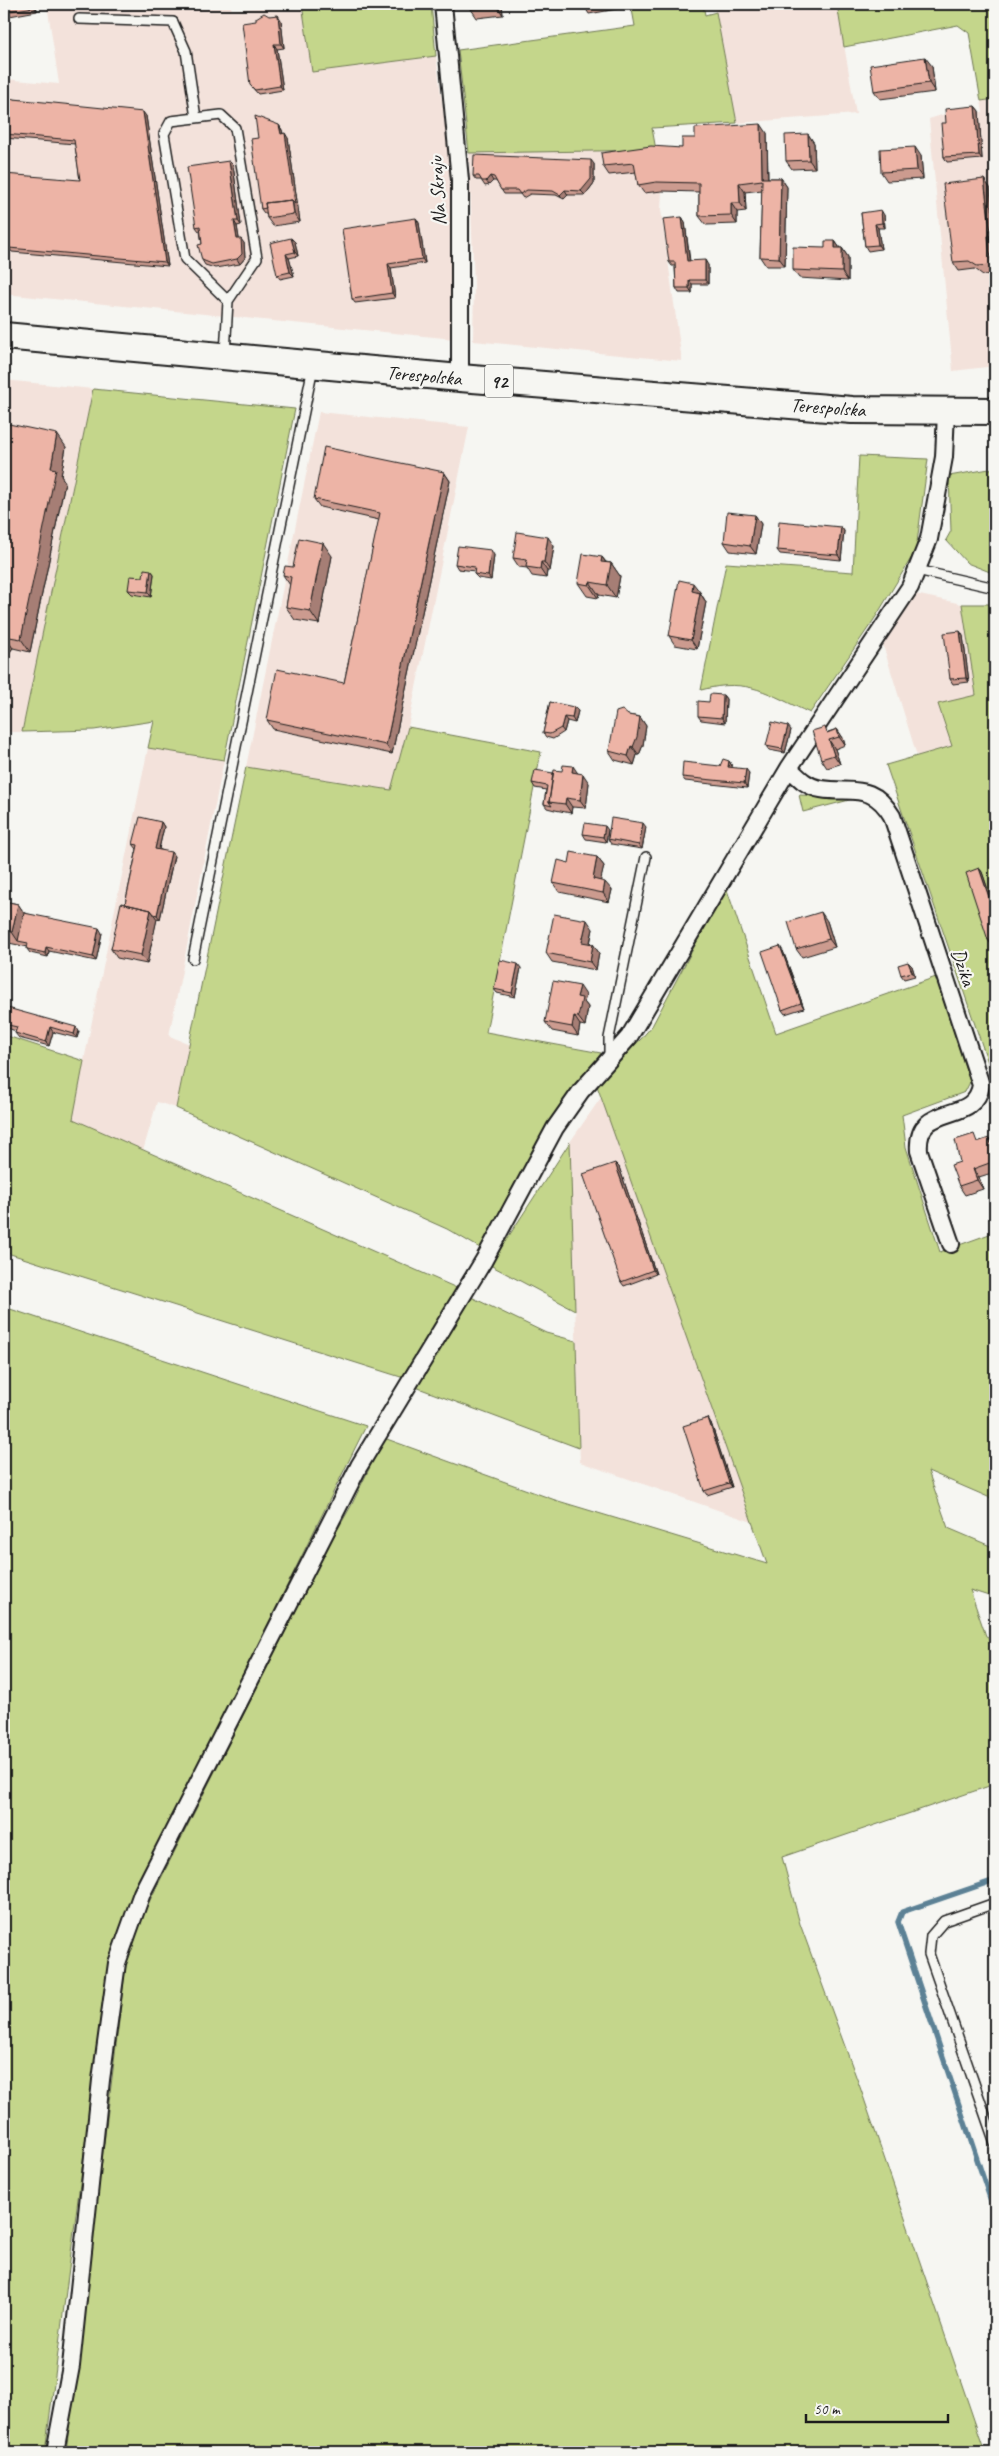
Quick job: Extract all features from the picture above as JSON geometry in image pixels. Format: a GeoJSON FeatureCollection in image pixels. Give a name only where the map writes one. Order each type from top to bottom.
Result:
{"type":"FeatureCollection","features":[{"type":"Feature","properties":{"kind":"main road","name":"Terespolska"},"geometry":{"type":"LineString","coordinates":[[4,336],[460,378],[852,410],[995,411]]}},
{"type":"Feature","properties":{"kind":"street","name":"Na Skraju"},"geometry":{"type":"LineString","coordinates":[[443,4],[460,180],[460,378]]}},
{"type":"Feature","properties":{"kind":"street"},"geometry":{"type":"LineString","coordinates":[[55,2452],[71,2366],[101,2080],[117,1963],[142,1893],[359,1466],[484,1260],[555,1128],[581,1091],[609,1062],[628,1038],[789,768],[910,587],[929,539],[944,457],[946,412]]}},
{"type":"Feature","properties":{"kind":"street","name":"Dzika"},"geometry":{"type":"LineString","coordinates":[[789,768],[802,781],[819,789],[866,791],[886,806],[892,816],[981,1085],[980,1096],[969,1106],[937,1118],[926,1125],[920,1132],[918,1140],[919,1152],[951,1244]]}},
{"type":"Feature","properties":{"kind":"lane"},"geometry":{"type":"LineString","coordinates":[[79,19],[173,22],[186,51],[196,118]]}},
{"type":"Feature","properties":{"kind":"lane"},"geometry":{"type":"LineString","coordinates":[[225,356],[228,301],[257,258],[235,128],[221,115],[172,121],[164,134],[185,260],[228,301]]}},
{"type":"Feature","properties":{"kind":"lane"},"geometry":{"type":"LineString","coordinates":[[193,959],[314,365]]}},
{"type":"Feature","properties":{"kind":"lane"},"geometry":{"type":"LineString","coordinates":[[917,570],[995,588]]}},
{"type":"Feature","properties":{"kind":"lane"},"geometry":{"type":"LineString","coordinates":[[609,1062],[609,1038],[646,857]]}},
{"type":"Feature","properties":{"kind":"lane"},"geometry":{"type":"LineString","coordinates":[[995,1903],[944,1921],[931,1936],[929,1954],[995,2143]]}},
{"type":"Feature","properties":{"kind":"shaded area"},"geometry":{"type":"Polygon","coordinates":[[[47,4],[230,4],[232,10],[302,4],[313,72],[436,56],[449,155],[454,339],[4,294],[4,79],[59,84],[47,4]]]}},
{"type":"Feature","properties":{"kind":"shaded area"},"geometry":{"type":"Polygon","coordinates":[[[714,4],[837,4],[856,114],[737,123],[714,4]]]}},
{"type":"Feature","properties":{"kind":"shaded area"},"geometry":{"type":"Polygon","coordinates":[[[995,99],[995,366],[953,371],[929,119],[948,113],[983,112],[981,101],[995,99]]]}},
{"type":"Feature","properties":{"kind":"shaded area"},"geometry":{"type":"Polygon","coordinates":[[[656,150],[662,191],[661,210],[682,361],[473,341],[474,285],[469,153],[656,150]]]}},
{"type":"Feature","properties":{"kind":"shaded area"},"geometry":{"type":"Polygon","coordinates":[[[4,380],[93,389],[22,732],[4,732],[4,380]]]}},
{"type":"Feature","properties":{"kind":"shaded area"},"geometry":{"type":"Polygon","coordinates":[[[319,412],[469,427],[408,727],[392,790],[246,767],[319,412]]]}},
{"type":"Feature","properties":{"kind":"shaded area"},"geometry":{"type":"Polygon","coordinates":[[[915,594],[962,604],[976,695],[952,746],[917,756],[883,645],[915,594]]]}},
{"type":"Feature","properties":{"kind":"shaded area"},"geometry":{"type":"Polygon","coordinates":[[[148,748],[224,760],[169,1036],[190,1044],[176,1108],[157,1102],[143,1151],[72,1119],[148,748]]]}},
{"type":"Feature","properties":{"kind":"shaded area"},"geometry":{"type":"Polygon","coordinates":[[[602,1096],[752,1522],[580,1462],[570,1142],[602,1096]]]}},
{"type":"Feature","properties":{"kind":"green space"},"geometry":{"type":"Polygon","coordinates":[[[302,4],[431,4],[436,56],[312,72],[302,4]]]}},
{"type":"Feature","properties":{"kind":"green space"},"geometry":{"type":"Polygon","coordinates":[[[631,4],[703,4],[705,15],[716,12],[737,123],[652,128],[656,150],[469,153],[458,50],[635,26],[631,4]]]}},
{"type":"Feature","properties":{"kind":"green space"},"geometry":{"type":"Polygon","coordinates":[[[837,4],[995,4],[995,99],[981,101],[969,33],[958,25],[844,47],[837,4]]]}},
{"type":"Feature","properties":{"kind":"green space"},"geometry":{"type":"Polygon","coordinates":[[[93,389],[295,409],[224,760],[148,748],[154,721],[94,730],[22,732],[93,389]]]}},
{"type":"Feature","properties":{"kind":"green space"},"geometry":{"type":"Polygon","coordinates":[[[859,456],[928,459],[916,550],[875,618],[810,713],[770,694],[746,687],[732,685],[701,690],[726,563],[853,572],[859,456]]]}},
{"type":"Feature","properties":{"kind":"green space"},"geometry":{"type":"Polygon","coordinates":[[[995,468],[995,574],[967,563],[946,540],[951,531],[949,476],[995,468]]]}},
{"type":"Feature","properties":{"kind":"green space"},"geometry":{"type":"Polygon","coordinates":[[[962,604],[995,604],[995,1083],[886,765],[952,746],[938,704],[976,695],[962,604]]]}},
{"type":"Feature","properties":{"kind":"green space"},"geometry":{"type":"Polygon","coordinates":[[[408,727],[541,752],[486,1032],[601,1053],[533,1150],[480,1248],[447,1229],[176,1108],[246,767],[391,790],[408,727]]]}},
{"type":"Feature","properties":{"kind":"green space"},"geometry":{"type":"Polygon","coordinates":[[[799,795],[861,797],[803,812],[799,795]]]}},
{"type":"Feature","properties":{"kind":"green space"},"geometry":{"type":"Polygon","coordinates":[[[726,887],[776,1033],[936,977],[970,1082],[965,1092],[902,1115],[906,1147],[940,1252],[995,1232],[995,1500],[928,1471],[948,1528],[995,1548],[995,1598],[970,1590],[986,1636],[995,1640],[995,1784],[782,1857],[800,1924],[861,2090],[985,2452],[66,2452],[126,1964],[137,1926],[384,1438],[555,1500],[767,1564],[596,1083],[652,1026],[726,887]]]}},
{"type":"Feature","properties":{"kind":"green space"},"geometry":{"type":"Polygon","coordinates":[[[4,1035],[84,1061],[73,1119],[459,1289],[404,1378],[4,1252],[4,1035]]]}},
{"type":"Feature","properties":{"kind":"green space"},"geometry":{"type":"Polygon","coordinates":[[[570,1142],[575,1310],[490,1265],[570,1142]]]}},
{"type":"Feature","properties":{"kind":"green space"},"geometry":{"type":"Polygon","coordinates":[[[469,1296],[546,1333],[576,1341],[579,1448],[413,1386],[469,1296]]]}},
{"type":"Feature","properties":{"kind":"green space"},"geometry":{"type":"Polygon","coordinates":[[[4,1307],[366,1426],[127,1909],[109,1961],[45,2452],[4,2452],[4,1307]]]}},
{"type":"Feature","properties":{"kind":"building"},"geometry":{"type":"Polygon","coordinates":[[[4,4],[33,4],[34,7],[4,12],[4,4]]]}},
{"type":"Feature","properties":{"kind":"building"},"geometry":{"type":"Polygon","coordinates":[[[470,4],[497,4],[497,6],[471,9],[470,4]]]}},
{"type":"Feature","properties":{"kind":"building"},"geometry":{"type":"Polygon","coordinates":[[[264,13],[269,16],[278,15],[281,44],[274,44],[280,86],[255,90],[250,85],[242,23],[256,21],[256,18],[264,13]]]}},
{"type":"Feature","properties":{"kind":"building"},"geometry":{"type":"Polygon","coordinates":[[[925,57],[929,83],[874,91],[870,65],[925,57]]]}},
{"type":"Feature","properties":{"kind":"building"},"geometry":{"type":"Polygon","coordinates":[[[4,98],[143,112],[165,262],[9,248],[4,212],[4,174],[80,180],[74,140],[4,134],[4,98]]]}},
{"type":"Feature","properties":{"kind":"building"},"geometry":{"type":"Polygon","coordinates":[[[975,106],[979,155],[944,157],[941,123],[946,123],[945,109],[975,106]]]}},
{"type":"Feature","properties":{"kind":"building"},"geometry":{"type":"Polygon","coordinates":[[[255,116],[279,125],[281,134],[285,133],[295,204],[292,200],[265,203],[266,208],[261,209],[251,139],[258,138],[255,116]]]}},
{"type":"Feature","properties":{"kind":"building"},"geometry":{"type":"Polygon","coordinates":[[[761,124],[762,178],[781,178],[779,258],[760,257],[762,180],[739,183],[740,203],[731,203],[731,215],[699,216],[699,183],[656,182],[638,185],[634,163],[603,166],[601,153],[651,146],[682,148],[682,138],[695,138],[695,128],[761,124]]]}},
{"type":"Feature","properties":{"kind":"building"},"geometry":{"type":"Polygon","coordinates":[[[808,134],[809,160],[786,161],[785,135],[808,134]]]}},
{"type":"Feature","properties":{"kind":"building"},"geometry":{"type":"Polygon","coordinates":[[[915,147],[917,170],[881,172],[880,149],[915,147]]]}},
{"type":"Feature","properties":{"kind":"building"},"geometry":{"type":"Polygon","coordinates":[[[474,155],[591,160],[591,179],[581,191],[565,190],[560,195],[553,191],[527,190],[520,194],[517,190],[501,190],[494,177],[490,176],[486,181],[482,181],[479,176],[473,176],[474,155]]]}},
{"type":"Feature","properties":{"kind":"building"},"geometry":{"type":"Polygon","coordinates":[[[229,161],[238,221],[234,221],[237,239],[241,239],[242,254],[237,259],[212,264],[202,260],[198,245],[202,244],[200,226],[196,227],[187,167],[229,161]]]}},
{"type":"Feature","properties":{"kind":"building"},"geometry":{"type":"Polygon","coordinates":[[[984,179],[991,236],[988,236],[991,265],[977,266],[969,261],[953,262],[943,184],[984,179]]]}},
{"type":"Feature","properties":{"kind":"building"},"geometry":{"type":"Polygon","coordinates":[[[292,200],[294,214],[267,218],[265,203],[292,200]]]}},
{"type":"Feature","properties":{"kind":"building"},"geometry":{"type":"Polygon","coordinates":[[[881,210],[882,223],[875,224],[878,245],[865,246],[861,213],[881,210]]]}},
{"type":"Feature","properties":{"kind":"building"},"geometry":{"type":"Polygon","coordinates":[[[682,217],[687,261],[705,260],[705,280],[689,280],[689,288],[676,288],[675,262],[669,262],[663,219],[682,217]]]}},
{"type":"Feature","properties":{"kind":"building"},"geometry":{"type":"Polygon","coordinates":[[[416,218],[422,259],[388,264],[392,293],[352,299],[342,229],[416,218]]]}},
{"type":"Feature","properties":{"kind":"building"},"geometry":{"type":"Polygon","coordinates":[[[291,238],[295,252],[286,254],[290,272],[277,275],[270,243],[291,238]]]}},
{"type":"Feature","properties":{"kind":"building"},"geometry":{"type":"Polygon","coordinates":[[[825,241],[835,241],[835,248],[842,248],[842,272],[793,270],[793,247],[825,248],[825,241]]]}},
{"type":"Feature","properties":{"kind":"building"},"geometry":{"type":"Polygon","coordinates":[[[4,423],[57,434],[51,468],[56,469],[21,639],[4,636],[4,423]]]}},
{"type":"Feature","properties":{"kind":"building"},"geometry":{"type":"Polygon","coordinates":[[[324,447],[444,472],[386,745],[267,720],[277,669],[344,683],[380,513],[314,499],[324,447]]]}},
{"type":"Feature","properties":{"kind":"building"},"geometry":{"type":"Polygon","coordinates":[[[727,512],[755,515],[750,546],[724,542],[727,512]]]}},
{"type":"Feature","properties":{"kind":"building"},"geometry":{"type":"Polygon","coordinates":[[[779,521],[841,527],[838,555],[777,550],[779,521]]]}},
{"type":"Feature","properties":{"kind":"building"},"geometry":{"type":"Polygon","coordinates":[[[517,532],[548,537],[544,562],[541,562],[540,569],[526,567],[527,560],[513,558],[517,532]]]}},
{"type":"Feature","properties":{"kind":"building"},"geometry":{"type":"Polygon","coordinates":[[[299,538],[323,543],[310,611],[286,607],[291,577],[283,575],[285,566],[293,567],[299,538]]]}},
{"type":"Feature","properties":{"kind":"building"},"geometry":{"type":"Polygon","coordinates":[[[458,546],[491,550],[488,576],[474,574],[475,567],[455,564],[458,546]]]}},
{"type":"Feature","properties":{"kind":"building"},"geometry":{"type":"Polygon","coordinates":[[[583,554],[602,557],[601,562],[611,563],[607,585],[590,582],[589,585],[578,583],[583,554]]]}},
{"type":"Feature","properties":{"kind":"building"},"geometry":{"type":"Polygon","coordinates":[[[144,569],[151,570],[148,592],[128,590],[130,576],[143,577],[144,569]]]}},
{"type":"Feature","properties":{"kind":"building"},"geometry":{"type":"Polygon","coordinates":[[[679,580],[693,583],[692,591],[700,593],[691,640],[669,636],[679,580]]]}},
{"type":"Feature","properties":{"kind":"building"},"geometry":{"type":"Polygon","coordinates":[[[960,631],[966,678],[950,679],[944,633],[960,631]]]}},
{"type":"Feature","properties":{"kind":"building"},"geometry":{"type":"Polygon","coordinates":[[[710,694],[723,695],[722,718],[698,716],[698,701],[709,702],[710,694]]]}},
{"type":"Feature","properties":{"kind":"building"},"geometry":{"type":"Polygon","coordinates":[[[550,702],[574,707],[572,718],[564,717],[561,728],[550,734],[543,733],[550,702]]]}},
{"type":"Feature","properties":{"kind":"building"},"geometry":{"type":"Polygon","coordinates":[[[622,710],[628,715],[640,717],[637,737],[633,747],[631,746],[628,756],[609,751],[616,712],[622,710]]]}},
{"type":"Feature","properties":{"kind":"building"},"geometry":{"type":"Polygon","coordinates":[[[772,722],[788,726],[782,749],[766,746],[772,722]]]}},
{"type":"Feature","properties":{"kind":"building"},"geometry":{"type":"Polygon","coordinates":[[[825,727],[827,733],[837,729],[839,737],[829,740],[834,755],[821,759],[812,731],[825,727]]]}},
{"type":"Feature","properties":{"kind":"building"},"geometry":{"type":"Polygon","coordinates":[[[723,759],[729,761],[728,767],[746,769],[744,783],[682,777],[683,762],[720,766],[723,759]]]}},
{"type":"Feature","properties":{"kind":"building"},"geometry":{"type":"Polygon","coordinates":[[[563,765],[573,766],[572,772],[583,774],[580,800],[566,798],[565,804],[549,802],[554,770],[562,771],[563,765]]]}},
{"type":"Feature","properties":{"kind":"building"},"geometry":{"type":"Polygon","coordinates":[[[535,770],[553,773],[549,802],[552,806],[544,804],[547,786],[532,783],[535,770]]]}},
{"type":"Feature","properties":{"kind":"building"},"geometry":{"type":"Polygon","coordinates":[[[140,817],[161,822],[155,849],[171,852],[157,915],[151,910],[125,904],[138,845],[133,844],[140,817]]]}},
{"type":"Feature","properties":{"kind":"building"},"geometry":{"type":"Polygon","coordinates":[[[611,818],[643,823],[639,845],[608,839],[611,818]]]}},
{"type":"Feature","properties":{"kind":"building"},"geometry":{"type":"Polygon","coordinates":[[[585,823],[605,826],[603,837],[583,834],[585,823]]]}},
{"type":"Feature","properties":{"kind":"building"},"geometry":{"type":"Polygon","coordinates":[[[571,852],[597,857],[593,879],[605,882],[603,893],[553,883],[558,860],[569,863],[571,852]]]}},
{"type":"Feature","properties":{"kind":"building"},"geometry":{"type":"Polygon","coordinates":[[[979,868],[995,915],[995,938],[988,940],[966,873],[979,868]]]}},
{"type":"Feature","properties":{"kind":"building"},"geometry":{"type":"Polygon","coordinates":[[[4,901],[18,904],[12,932],[4,931],[4,901]]]}},
{"type":"Feature","properties":{"kind":"building"},"geometry":{"type":"Polygon","coordinates":[[[121,903],[151,910],[141,955],[111,949],[121,903]]]}},
{"type":"Feature","properties":{"kind":"building"},"geometry":{"type":"Polygon","coordinates":[[[821,912],[829,939],[796,949],[788,922],[821,912]]]}},
{"type":"Feature","properties":{"kind":"building"},"geometry":{"type":"Polygon","coordinates":[[[24,913],[99,928],[93,957],[46,947],[45,953],[27,949],[28,943],[18,941],[24,913]]]}},
{"type":"Feature","properties":{"kind":"building"},"geometry":{"type":"Polygon","coordinates":[[[554,914],[587,920],[582,942],[593,944],[590,962],[546,953],[554,914]]]}},
{"type":"Feature","properties":{"kind":"building"},"geometry":{"type":"Polygon","coordinates":[[[780,946],[801,1003],[782,1010],[762,952],[780,946]]]}},
{"type":"Feature","properties":{"kind":"building"},"geometry":{"type":"Polygon","coordinates":[[[500,960],[518,964],[512,993],[494,989],[500,960]]]}},
{"type":"Feature","properties":{"kind":"building"},"geometry":{"type":"Polygon","coordinates":[[[908,962],[912,972],[901,975],[898,965],[908,962]]]}},
{"type":"Feature","properties":{"kind":"building"},"geometry":{"type":"Polygon","coordinates":[[[553,981],[580,986],[577,997],[582,998],[578,1017],[574,1016],[572,1027],[545,1022],[553,981]]]}},
{"type":"Feature","properties":{"kind":"building"},"geometry":{"type":"Polygon","coordinates":[[[4,1007],[76,1027],[74,1034],[50,1027],[46,1042],[15,1033],[17,1027],[4,1024],[4,1007]]]}},
{"type":"Feature","properties":{"kind":"building"},"geometry":{"type":"Polygon","coordinates":[[[974,1134],[977,1142],[989,1138],[995,1155],[995,1161],[973,1169],[977,1180],[959,1186],[951,1165],[960,1162],[955,1140],[974,1134]]]}},
{"type":"Feature","properties":{"kind":"building"},"geometry":{"type":"Polygon","coordinates":[[[615,1163],[653,1270],[621,1282],[583,1174],[615,1163]]]}},
{"type":"Feature","properties":{"kind":"building"},"geometry":{"type":"Polygon","coordinates":[[[708,1418],[729,1483],[704,1491],[683,1426],[708,1418]]]}},
{"type":"Feature","properties":{"kind":"waterway"},"geometry":{"type":"LineString","coordinates":[[995,1880],[902,1912],[898,1922],[995,2213]]}}]}
